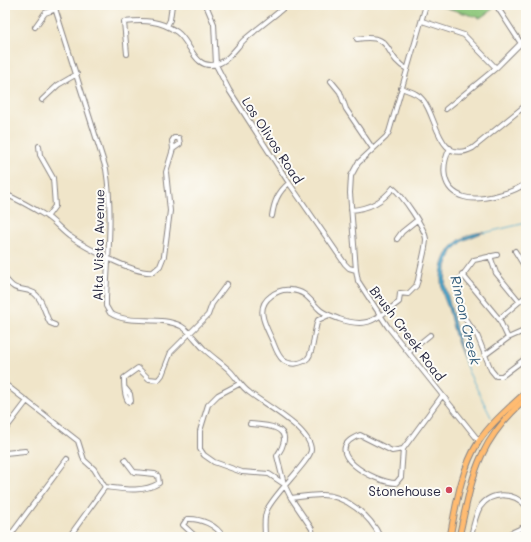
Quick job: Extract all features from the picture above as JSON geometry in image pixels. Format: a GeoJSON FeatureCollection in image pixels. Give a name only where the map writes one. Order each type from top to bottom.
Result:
{"type":"FeatureCollection","features":[{"type":"Feature","properties":{"kind":"main road"},"geometry":{"type":"LineString","coordinates":[[459,537],[474,474],[485,446],[503,418],[526,392]]}},
{"type":"Feature","properties":{"kind":"main road"},"geometry":{"type":"LineString","coordinates":[[450,535],[467,466],[479,441],[491,427],[526,399]]}},
{"type":"Feature","properties":{"kind":"main road"},"geometry":{"type":"LineString","coordinates":[[479,441],[485,446]]}},
{"type":"Feature","properties":{"kind":"street"},"geometry":{"type":"LineString","coordinates":[[167,26],[170,20],[172,5]]}},
{"type":"Feature","properties":{"kind":"street","name":"Los Olivos Road"},"geometry":{"type":"LineString","coordinates":[[206,5],[214,24],[216,65],[241,110],[345,264],[349,268],[356,270]]}},
{"type":"Feature","properties":{"kind":"street"},"geometry":{"type":"LineString","coordinates":[[127,54],[124,22],[143,20],[167,26],[184,39],[197,60],[203,64],[216,65],[228,57],[245,40],[287,5]]}},
{"type":"Feature","properties":{"kind":"street","name":"Brush Creek Road"},"geometry":{"type":"LineString","coordinates":[[426,5],[389,132],[386,137],[358,163],[352,172],[350,187],[356,270],[362,288],[381,316],[442,396],[479,441]]}},
{"type":"Feature","properties":{"kind":"street"},"geometry":{"type":"LineString","coordinates":[[496,5],[520,42]]}},
{"type":"Feature","properties":{"kind":"street"},"geometry":{"type":"LineString","coordinates":[[35,27],[45,13],[55,7]]}},
{"type":"Feature","properties":{"kind":"street","name":"Alta Vista Avenue"},"geometry":{"type":"LineString","coordinates":[[55,7],[106,169],[110,195],[111,218],[106,306],[110,313],[120,318],[175,324],[189,333],[205,350],[231,372],[239,384],[300,430],[310,445],[310,453],[307,460],[284,484],[267,510],[265,517],[265,537]]}},
{"type":"Feature","properties":{"kind":"street"},"geometry":{"type":"LineString","coordinates":[[422,21],[464,35],[496,68]]}},
{"type":"Feature","properties":{"kind":"street"},"geometry":{"type":"LineString","coordinates":[[357,40],[373,37],[381,40],[401,66],[407,69]]}},
{"type":"Feature","properties":{"kind":"street"},"geometry":{"type":"LineString","coordinates":[[446,109],[496,68],[520,42],[526,38]]}},
{"type":"Feature","properties":{"kind":"street"},"geometry":{"type":"LineString","coordinates":[[42,100],[58,85],[77,74]]}},
{"type":"Feature","properties":{"kind":"street"},"geometry":{"type":"LineString","coordinates":[[331,81],[340,92],[346,109],[373,149]]}},
{"type":"Feature","properties":{"kind":"street"},"geometry":{"type":"LineString","coordinates":[[401,88],[418,95],[424,101],[438,135],[450,148],[459,152],[473,148],[526,105]]}},
{"type":"Feature","properties":{"kind":"street"},"geometry":{"type":"LineString","coordinates":[[39,146],[40,156],[54,178],[55,206],[47,216]]}},
{"type":"Feature","properties":{"kind":"street"},"geometry":{"type":"LineString","coordinates":[[450,148],[444,161],[444,175],[452,189],[459,195],[470,198],[481,198],[514,191],[526,183]]}},
{"type":"Feature","properties":{"kind":"street"},"geometry":{"type":"LineString","coordinates":[[5,194],[47,216],[73,238],[108,257],[130,268],[143,272],[153,272],[160,266],[164,256],[170,211],[166,172],[174,149]]}},
{"type":"Feature","properties":{"kind":"street"},"geometry":{"type":"LineString","coordinates":[[272,216],[276,197],[281,189],[290,183]]}},
{"type":"Feature","properties":{"kind":"street"},"geometry":{"type":"LineString","coordinates":[[319,309],[318,320],[308,358],[300,362],[288,363],[280,357],[262,318],[262,309],[270,297],[283,290],[303,293],[319,309],[329,315],[352,323],[362,324],[381,316],[399,302],[400,293],[408,294],[416,286],[426,239],[417,220],[398,192],[393,188],[388,194],[370,206],[351,210]]}},
{"type":"Feature","properties":{"kind":"street"},"geometry":{"type":"LineString","coordinates":[[397,239],[402,232],[417,220]]}},
{"type":"Feature","properties":{"kind":"street"},"geometry":{"type":"LineString","coordinates":[[515,252],[526,269]]}},
{"type":"Feature","properties":{"kind":"street"},"geometry":{"type":"LineString","coordinates":[[497,255],[474,260],[462,274],[457,290],[463,316],[477,335],[491,370],[498,377],[526,358]]}},
{"type":"Feature","properties":{"kind":"street"},"geometry":{"type":"LineString","coordinates":[[490,256],[496,273],[519,301]]}},
{"type":"Feature","properties":{"kind":"street"},"geometry":{"type":"LineString","coordinates":[[462,274],[499,319],[508,338]]}},
{"type":"Feature","properties":{"kind":"street"},"geometry":{"type":"LineString","coordinates":[[5,278],[18,290],[34,294],[39,299],[50,323],[55,325]]}},
{"type":"Feature","properties":{"kind":"street"},"geometry":{"type":"LineString","coordinates":[[125,388],[124,378],[138,368],[149,379],[158,380],[162,375],[171,352],[208,315],[212,304],[227,284]]}},
{"type":"Feature","properties":{"kind":"street"},"geometry":{"type":"LineString","coordinates":[[499,319],[526,296]]}},
{"type":"Feature","properties":{"kind":"street"},"geometry":{"type":"LineString","coordinates":[[318,320],[329,315]]}},
{"type":"Feature","properties":{"kind":"street"},"geometry":{"type":"LineString","coordinates":[[485,355],[508,338],[525,332],[526,338]]}},
{"type":"Feature","properties":{"kind":"street"},"geometry":{"type":"LineString","coordinates":[[408,352],[430,335]]}},
{"type":"Feature","properties":{"kind":"street"},"geometry":{"type":"LineString","coordinates":[[5,384],[78,441],[84,460],[94,469],[105,488]]}},
{"type":"Feature","properties":{"kind":"street"},"geometry":{"type":"LineString","coordinates":[[239,384],[218,396],[208,406],[200,431],[200,449],[204,455],[214,462],[242,472],[269,474],[284,484]]}},
{"type":"Feature","properties":{"kind":"street"},"geometry":{"type":"LineString","coordinates":[[403,449],[392,451],[360,435],[350,439],[345,446],[344,452],[349,463],[386,483],[396,483],[401,477],[403,449],[442,396]]}},
{"type":"Feature","properties":{"kind":"street"},"geometry":{"type":"LineString","coordinates":[[5,430],[27,401]]}},
{"type":"Feature","properties":{"kind":"street"},"geometry":{"type":"LineString","coordinates":[[250,424],[269,426],[277,428],[282,432],[284,444],[277,456],[284,484],[291,498],[312,529],[313,537]]}},
{"type":"Feature","properties":{"kind":"street"},"geometry":{"type":"LineString","coordinates":[[5,454],[25,451]]}},
{"type":"Feature","properties":{"kind":"street"},"geometry":{"type":"LineString","coordinates":[[8,537],[67,459]]}},
{"type":"Feature","properties":{"kind":"street"},"geometry":{"type":"LineString","coordinates":[[105,488],[128,490],[155,486],[159,483],[158,476],[155,474],[134,472],[125,460]]}},
{"type":"Feature","properties":{"kind":"street"},"geometry":{"type":"LineString","coordinates":[[69,537],[105,488]]}},
{"type":"Feature","properties":{"kind":"street"},"geometry":{"type":"LineString","coordinates":[[291,498],[321,495],[344,501],[368,519],[380,537]]}},
{"type":"Feature","properties":{"kind":"street"},"geometry":{"type":"LineString","coordinates":[[471,537],[478,511],[490,498],[496,496],[510,496],[516,498],[526,506]]}},
{"type":"Feature","properties":{"kind":"street"},"geometry":{"type":"LineString","coordinates":[[196,537],[183,525],[187,519],[201,520],[213,526],[221,532],[223,537]]}},
{"type":"Feature","properties":{"kind":"street"},"geometry":{"type":"LineString","coordinates":[[511,533],[526,526]]}},
{"type":"Feature","properties":{"kind":"street"},"geometry":{"type":"LineString","coordinates":[[442,537],[450,535]]}},
{"type":"Feature","properties":{"kind":"green space"},"geometry":{"type":"Polygon","coordinates":[[[437,5],[491,5],[493,9],[480,18],[437,5]]]}},
{"type":"Feature","properties":{"kind":"water"},"geometry":{"type":"Polygon","coordinates":[[[484,232],[464,240],[452,251],[446,266],[445,285],[463,357],[443,293],[441,279],[442,269],[445,259],[456,243],[473,234],[484,232]]]}},
{"type":"Feature","properties":{"kind":"waterway","name":"Rincon Creek"},"geometry":{"type":"LineString","coordinates":[[484,233],[526,223]]}},
{"type":"Feature","properties":{"kind":"waterway","name":"Rincon Creek"},"geometry":{"type":"LineString","coordinates":[[463,357],[468,371],[491,417]]}},
{"type":"Feature","properties":{"kind":"place","name":"Stonehouse"},"geometry":{"type":"Point","coordinates":[449,490]}}]}
